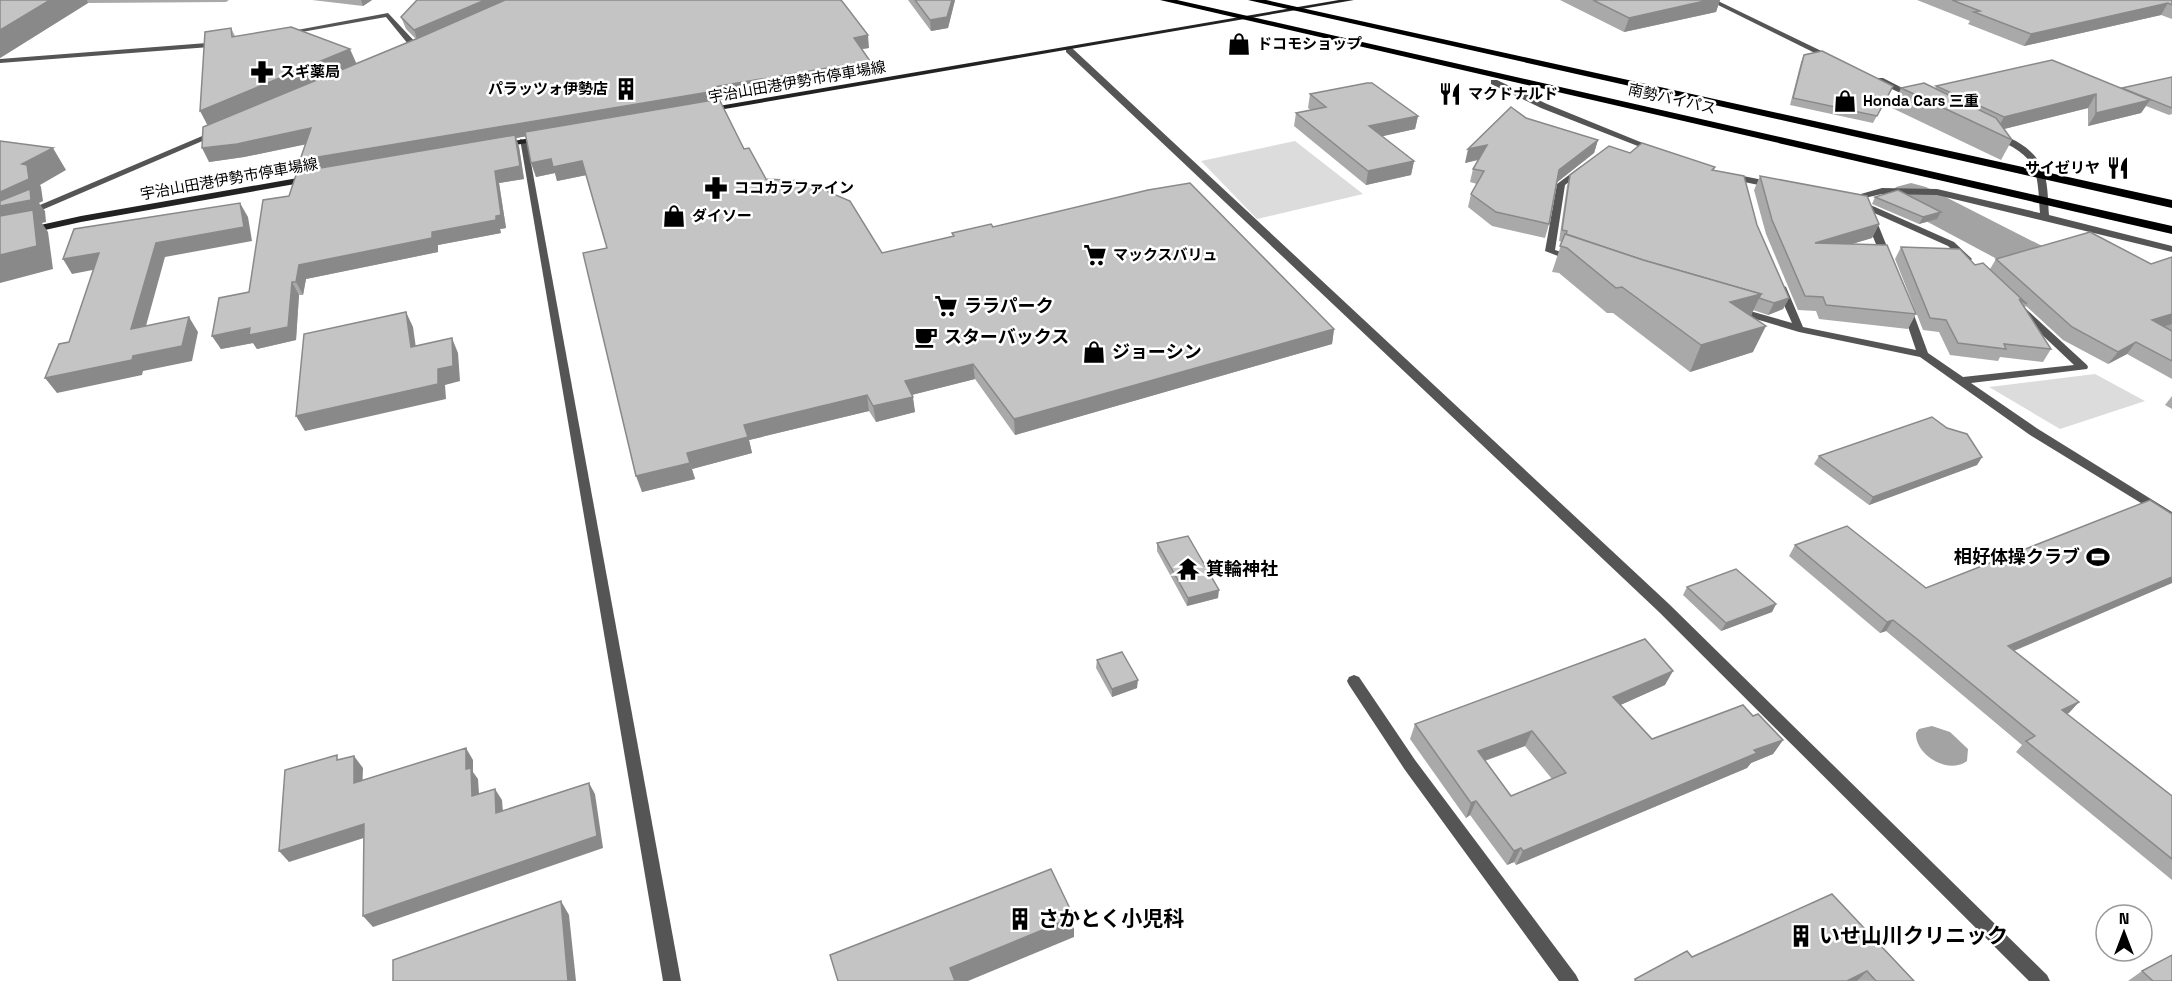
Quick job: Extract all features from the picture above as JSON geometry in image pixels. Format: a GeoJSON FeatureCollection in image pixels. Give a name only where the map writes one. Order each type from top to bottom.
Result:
{"type":"FeatureCollection","features":[{"type":"Feature","properties":{"kind":"highway","name":"南勢バイパス"},"geometry":{"type":"LineString","coordinates":[[1165,0],[2172,230]]}},
{"type":"Feature","properties":{"kind":"highway","name":"南勢バイパス"},"geometry":{"type":"LineString","coordinates":[[1253,0],[2172,204]]}},
{"type":"Feature","properties":{"kind":"main road","name":"宇治山田港伊勢市停車場線"},"geometry":{"type":"LineString","coordinates":[[698,112],[1351,0]]}},
{"type":"Feature","properties":{"kind":"main road"},"geometry":{"type":"LineString","coordinates":[[489,147],[547,137]]}},
{"type":"Feature","properties":{"kind":"main road","name":"宇治山田港伊勢市停車場線"},"geometry":{"type":"LineString","coordinates":[[0,237],[81,219],[317,177]]}},
{"type":"Feature","properties":{"kind":"street"},"geometry":{"type":"LineString","coordinates":[[1711,0],[1839,61]]}},
{"type":"Feature","properties":{"kind":"street"},"geometry":{"type":"LineString","coordinates":[[277,34],[388,15],[416,48]]}},
{"type":"Feature","properties":{"kind":"street"},"geometry":{"type":"LineString","coordinates":[[0,61],[232,43]]}},
{"type":"Feature","properties":{"kind":"street"},"geometry":{"type":"LineString","coordinates":[[405,52],[426,44]]}},
{"type":"Feature","properties":{"kind":"street"},"geometry":{"type":"LineString","coordinates":[[1069,50],[1664,608],[2041,981]]}},
{"type":"Feature","properties":{"kind":"street"},"geometry":{"type":"LineString","coordinates":[[1871,76],[1924,101]]}},
{"type":"Feature","properties":{"kind":"street"},"geometry":{"type":"LineString","coordinates":[[1494,82],[1544,106],[1665,154]]}},
{"type":"Feature","properties":{"kind":"street"},"geometry":{"type":"LineString","coordinates":[[0,225],[230,127]]}},
{"type":"Feature","properties":{"kind":"street"},"geometry":{"type":"LineString","coordinates":[[1988,131],[2024,150],[2037,162],[2044,176],[2045,217]]}},
{"type":"Feature","properties":{"kind":"street"},"geometry":{"type":"LineString","coordinates":[[1614,144],[1623,137]]}},
{"type":"Feature","properties":{"kind":"street"},"geometry":{"type":"LineString","coordinates":[[524,141],[672,981]]}},
{"type":"Feature","properties":{"kind":"street"},"geometry":{"type":"LineString","coordinates":[[1583,262],[1550,251],[1561,184],[1588,164]]}},
{"type":"Feature","properties":{"kind":"street"},"geometry":{"type":"LineString","coordinates":[[1718,175],[1778,186]]}},
{"type":"Feature","properties":{"kind":"street"},"geometry":{"type":"LineString","coordinates":[[1744,179],[1747,190]]}},
{"type":"Feature","properties":{"kind":"street"},"geometry":{"type":"LineString","coordinates":[[1976,267],[1951,244],[1866,206],[1840,198],[1882,191],[1937,192],[2172,249]]}},
{"type":"Feature","properties":{"kind":"street"},"geometry":{"type":"LineString","coordinates":[[1866,206],[1892,271]]}},
{"type":"Feature","properties":{"kind":"street"},"geometry":{"type":"LineString","coordinates":[[1776,277],[1798,329]]}},
{"type":"Feature","properties":{"kind":"street"},"geometry":{"type":"LineString","coordinates":[[1901,293],[1923,355]]}},
{"type":"Feature","properties":{"kind":"street"},"geometry":{"type":"LineString","coordinates":[[1723,306],[1798,329],[1923,355],[2034,432],[2172,519]]}},
{"type":"Feature","properties":{"kind":"street"},"geometry":{"type":"LineString","coordinates":[[1960,381],[2084,368],[2017,306]]}},
{"type":"Feature","properties":{"kind":"street"},"geometry":{"type":"LineString","coordinates":[[1354,681],[1410,765],[1570,981]]}},
{"type":"Feature","properties":{"kind":"shaded area"},"geometry":{"type":"Polygon","coordinates":[[[1295,141],[1363,194],[1257,219],[1201,161],[1295,141]]]}},
{"type":"Feature","properties":{"kind":"shaded area"},"geometry":{"type":"Polygon","coordinates":[[[2095,374],[2145,401],[2060,429],[1989,387],[2095,374]]]}},
{"type":"Feature","properties":{"kind":"shaded area"},"geometry":{"type":"Polygon","coordinates":[[[1932,726],[1950,732],[1968,749],[1967,761],[1951,766],[1942,764],[1921,749],[1916,733],[1919,729],[1932,726]]]}},
{"type":"Feature","properties":{"kind":"building"},"geometry":{"type":"Polygon","coordinates":[[[0,0],[50,0],[0,30],[0,0]]]}},
{"type":"Feature","properties":{"kind":"building"},"geometry":{"type":"Polygon","coordinates":[[[417,0],[485,0],[414,30],[401,17],[417,0]]]}},
{"type":"Feature","properties":{"kind":"building"},"geometry":{"type":"Polygon","coordinates":[[[505,0],[840,0],[868,35],[854,38],[870,61],[713,87],[715,91],[300,160],[311,128],[237,144],[202,148],[203,127],[505,0]]]}},
{"type":"Feature","properties":{"kind":"building"},"geometry":{"type":"Polygon","coordinates":[[[915,0],[952,0],[947,17],[930,20],[915,0]]]}},
{"type":"Feature","properties":{"kind":"building"},"geometry":{"type":"Polygon","coordinates":[[[1593,0],[1709,0],[1629,18],[1593,0]]]}},
{"type":"Feature","properties":{"kind":"building"},"geometry":{"type":"Polygon","coordinates":[[[1952,0],[2172,0],[2172,5],[2168,3],[2031,34],[1974,12],[1980,11],[1952,0]]]}},
{"type":"Feature","properties":{"kind":"building"},"geometry":{"type":"Polygon","coordinates":[[[291,27],[350,49],[200,111],[205,32],[231,28],[232,37],[291,27]]]}},
{"type":"Feature","properties":{"kind":"building"},"geometry":{"type":"Polygon","coordinates":[[[1822,51],[1893,86],[1877,116],[1793,98],[1804,55],[1822,51]]]}},
{"type":"Feature","properties":{"kind":"building"},"geometry":{"type":"Polygon","coordinates":[[[2052,60],[2150,100],[2096,113],[2096,94],[2004,117],[1936,86],[2052,60]]]}},
{"type":"Feature","properties":{"kind":"building"},"geometry":{"type":"Polygon","coordinates":[[[2172,77],[2172,108],[2122,88],[2172,77]]]}},
{"type":"Feature","properties":{"kind":"building"},"geometry":{"type":"Polygon","coordinates":[[[1372,83],[1418,116],[1369,126],[1414,161],[1368,171],[1296,113],[1326,107],[1310,94],[1372,83]]]}},
{"type":"Feature","properties":{"kind":"building"},"geometry":{"type":"Polygon","coordinates":[[[1924,83],[1996,118],[2012,140],[1901,88],[1924,83]]]}},
{"type":"Feature","properties":{"kind":"building","name":"ララパーク"},"geometry":{"type":"Polygon","coordinates":[[[719,99],[744,149],[749,148],[766,179],[803,181],[850,201],[882,253],[954,236],[952,233],[991,224],[993,227],[1148,190],[1190,183],[1334,329],[1014,419],[973,364],[905,381],[913,397],[873,406],[867,395],[744,425],[748,437],[687,453],[690,463],[636,476],[583,253],[607,248],[582,161],[553,167],[551,159],[531,163],[525,132],[719,99]]]}},
{"type":"Feature","properties":{"kind":"building"},"geometry":{"type":"Polygon","coordinates":[[[1511,107],[1526,118],[1598,140],[1559,170],[1549,224],[1496,212],[1471,194],[1484,171],[1473,169],[1487,145],[1468,149],[1511,107]]]}},
{"type":"Feature","properties":{"kind":"building"},"geometry":{"type":"Polygon","coordinates":[[[515,135],[520,166],[495,171],[501,215],[496,216],[496,220],[432,232],[432,238],[299,265],[296,282],[292,282],[288,327],[249,335],[250,328],[212,336],[219,298],[249,292],[263,200],[289,196],[297,172],[515,135]]]}},
{"type":"Feature","properties":{"kind":"building"},"geometry":{"type":"Polygon","coordinates":[[[0,141],[53,148],[22,164],[27,165],[29,179],[0,192],[0,141]]]}},
{"type":"Feature","properties":{"kind":"building"},"geometry":{"type":"Polygon","coordinates":[[[1642,143],[1715,167],[1712,170],[1744,176],[1757,225],[1789,298],[1774,303],[1759,298],[1761,294],[1643,260],[1566,234],[1567,231],[1562,230],[1570,175],[1609,146],[1630,153],[1642,143]]]}},
{"type":"Feature","properties":{"kind":"building"},"geometry":{"type":"Polygon","coordinates":[[[1760,176],[1867,196],[1879,224],[1815,243],[1887,245],[1916,314],[1826,305],[1823,297],[1805,296],[1772,220],[1760,176]]]}},
{"type":"Feature","properties":{"kind":"building"},"geometry":{"type":"Polygon","coordinates":[[[30,189],[31,200],[0,206],[0,201],[30,189]]]}},
{"type":"Feature","properties":{"kind":"building"},"geometry":{"type":"Polygon","coordinates":[[[1898,190],[1941,212],[1923,217],[1875,197],[1898,190]]]}},
{"type":"Feature","properties":{"kind":"building"},"geometry":{"type":"Polygon","coordinates":[[[240,203],[244,227],[156,243],[131,329],[189,317],[182,346],[133,356],[132,360],[45,378],[59,344],[69,342],[99,253],[63,259],[74,229],[240,203]]]}},
{"type":"Feature","properties":{"kind":"building"},"geometry":{"type":"Polygon","coordinates":[[[33,210],[37,246],[0,255],[0,216],[33,210]]]}},
{"type":"Feature","properties":{"kind":"building"},"geometry":{"type":"Polygon","coordinates":[[[2090,232],[2151,264],[2172,257],[2172,314],[2152,320],[2172,331],[2172,361],[2136,342],[2118,352],[2072,327],[1996,259],[2090,232]]]}},
{"type":"Feature","properties":{"kind":"building"},"geometry":{"type":"Polygon","coordinates":[[[1565,234],[1643,260],[1761,294],[1730,302],[1766,326],[1701,345],[1622,287],[1616,288],[1567,248],[1560,246],[1565,234]]]}},
{"type":"Feature","properties":{"kind":"building"},"geometry":{"type":"Polygon","coordinates":[[[1901,247],[1960,249],[1975,265],[1983,263],[2027,304],[2019,299],[2051,349],[2004,344],[2006,349],[1958,343],[1946,320],[1930,318],[1901,247]]]}},
{"type":"Feature","properties":{"kind":"building"},"geometry":{"type":"Polygon","coordinates":[[[406,312],[411,347],[452,338],[453,366],[438,369],[438,384],[296,416],[304,334],[406,312]]]}},
{"type":"Feature","properties":{"kind":"building"},"geometry":{"type":"Polygon","coordinates":[[[1932,417],[1947,428],[1967,434],[1982,457],[1873,497],[1819,456],[1932,417]]]}},
{"type":"Feature","properties":{"kind":"building"},"geometry":{"type":"Polygon","coordinates":[[[2150,500],[2172,514],[2172,577],[2008,646],[2079,702],[2062,710],[2172,796],[2172,859],[2026,741],[2035,736],[1893,620],[1887,622],[1795,545],[1847,526],[1926,588],[2150,500]]]}},
{"type":"Feature","properties":{"kind":"building"},"geometry":{"type":"Polygon","coordinates":[[[1188,536],[1219,590],[1188,598],[1157,543],[1188,536]]]}},
{"type":"Feature","properties":{"kind":"building"},"geometry":{"type":"Polygon","coordinates":[[[1736,569],[1776,604],[1726,623],[1687,587],[1736,569]]]}},
{"type":"Feature","properties":{"kind":"building"},"geometry":{"type":"Polygon","coordinates":[[[1645,639],[1673,671],[1613,697],[1652,739],[1743,705],[1753,716],[1758,714],[1783,740],[1754,750],[1757,753],[1523,851],[1521,848],[1514,851],[1476,801],[1471,803],[1415,724],[1645,639]],[[1532,731],[1478,751],[1511,796],[1566,773],[1532,731]]]}},
{"type":"Feature","properties":{"kind":"building"},"geometry":{"type":"Polygon","coordinates":[[[1122,652],[1138,680],[1112,689],[1097,660],[1122,652]]]}},
{"type":"Feature","properties":{"kind":"building"},"geometry":{"type":"Polygon","coordinates":[[[466,748],[466,769],[471,768],[472,796],[495,789],[496,813],[589,783],[597,836],[363,916],[364,824],[279,851],[285,770],[337,755],[337,760],[354,756],[354,783],[466,748]]]}},
{"type":"Feature","properties":{"kind":"building","name":"さかとく小児科"},"geometry":{"type":"Polygon","coordinates":[[[1051,869],[1074,917],[950,968],[955,981],[838,981],[830,955],[1051,869]]]}},
{"type":"Feature","properties":{"kind":"building","name":"いせ山川クリニック"},"geometry":{"type":"Polygon","coordinates":[[[1832,894],[1914,981],[1876,981],[1867,971],[1847,981],[1636,981],[1635,979],[1687,951],[1692,957],[1832,894]]]}},
{"type":"Feature","properties":{"kind":"building"},"geometry":{"type":"Polygon","coordinates":[[[561,901],[568,981],[393,981],[393,960],[561,901]]]}},
{"type":"Feature","properties":{"kind":"building"},"geometry":{"type":"Polygon","coordinates":[[[2172,955],[2172,981],[2153,981],[2142,971],[2172,955]]]}},
{"type":"Feature","properties":{"kind":"waterway"},"geometry":{"type":"LineString","coordinates":[[1911,196],[2172,332]]}},
{"type":"Feature","properties":{"kind":"place","name":"ドコモショップ"},"geometry":{"type":"Point","coordinates":[1239,44]}},
{"type":"Feature","properties":{"kind":"place","name":"スギ薬局"},"geometry":{"type":"Point","coordinates":[262,72]}},
{"type":"Feature","properties":{"kind":"place","name":"パラッツォ伊勢店"},"geometry":{"type":"Point","coordinates":[626,89]}},
{"type":"Feature","properties":{"kind":"place","name":"マクドナルド"},"geometry":{"type":"Point","coordinates":[1450,94]}},
{"type":"Feature","properties":{"kind":"place","name":"Honda Cars 三重"},"geometry":{"type":"Point","coordinates":[1845,101]}},
{"type":"Feature","properties":{"kind":"place","name":"サイゼリヤ"},"geometry":{"type":"Point","coordinates":[2118,168]}},
{"type":"Feature","properties":{"kind":"place","name":"ココカラファイン"},"geometry":{"type":"Point","coordinates":[716,188]}},
{"type":"Feature","properties":{"kind":"place","name":"ダイソー"},"geometry":{"type":"Point","coordinates":[674,216]}},
{"type":"Feature","properties":{"kind":"place","name":"マックスバリュ"},"geometry":{"type":"Point","coordinates":[1095,255]}},
{"type":"Feature","properties":{"kind":"place","name":"ララパーク"},"geometry":{"type":"Point","coordinates":[946,306]}},
{"type":"Feature","properties":{"kind":"place","name":"スターバックス"},"geometry":{"type":"Point","coordinates":[926,337]}},
{"type":"Feature","properties":{"kind":"place","name":"ジョーシン"},"geometry":{"type":"Point","coordinates":[1094,352]}},
{"type":"Feature","properties":{"kind":"place","name":"相好体操クラブ"},"geometry":{"type":"Point","coordinates":[2098,557]}},
{"type":"Feature","properties":{"kind":"place","name":"箕輪神社"},"geometry":{"type":"Point","coordinates":[1188,569]}},
{"type":"Feature","properties":{"kind":"place","name":"さかとく小児科"},"geometry":{"type":"Point","coordinates":[1020,919]}},
{"type":"Feature","properties":{"kind":"place","name":"いせ山川クリニック"},"geometry":{"type":"Point","coordinates":[1801,936]}}]}
